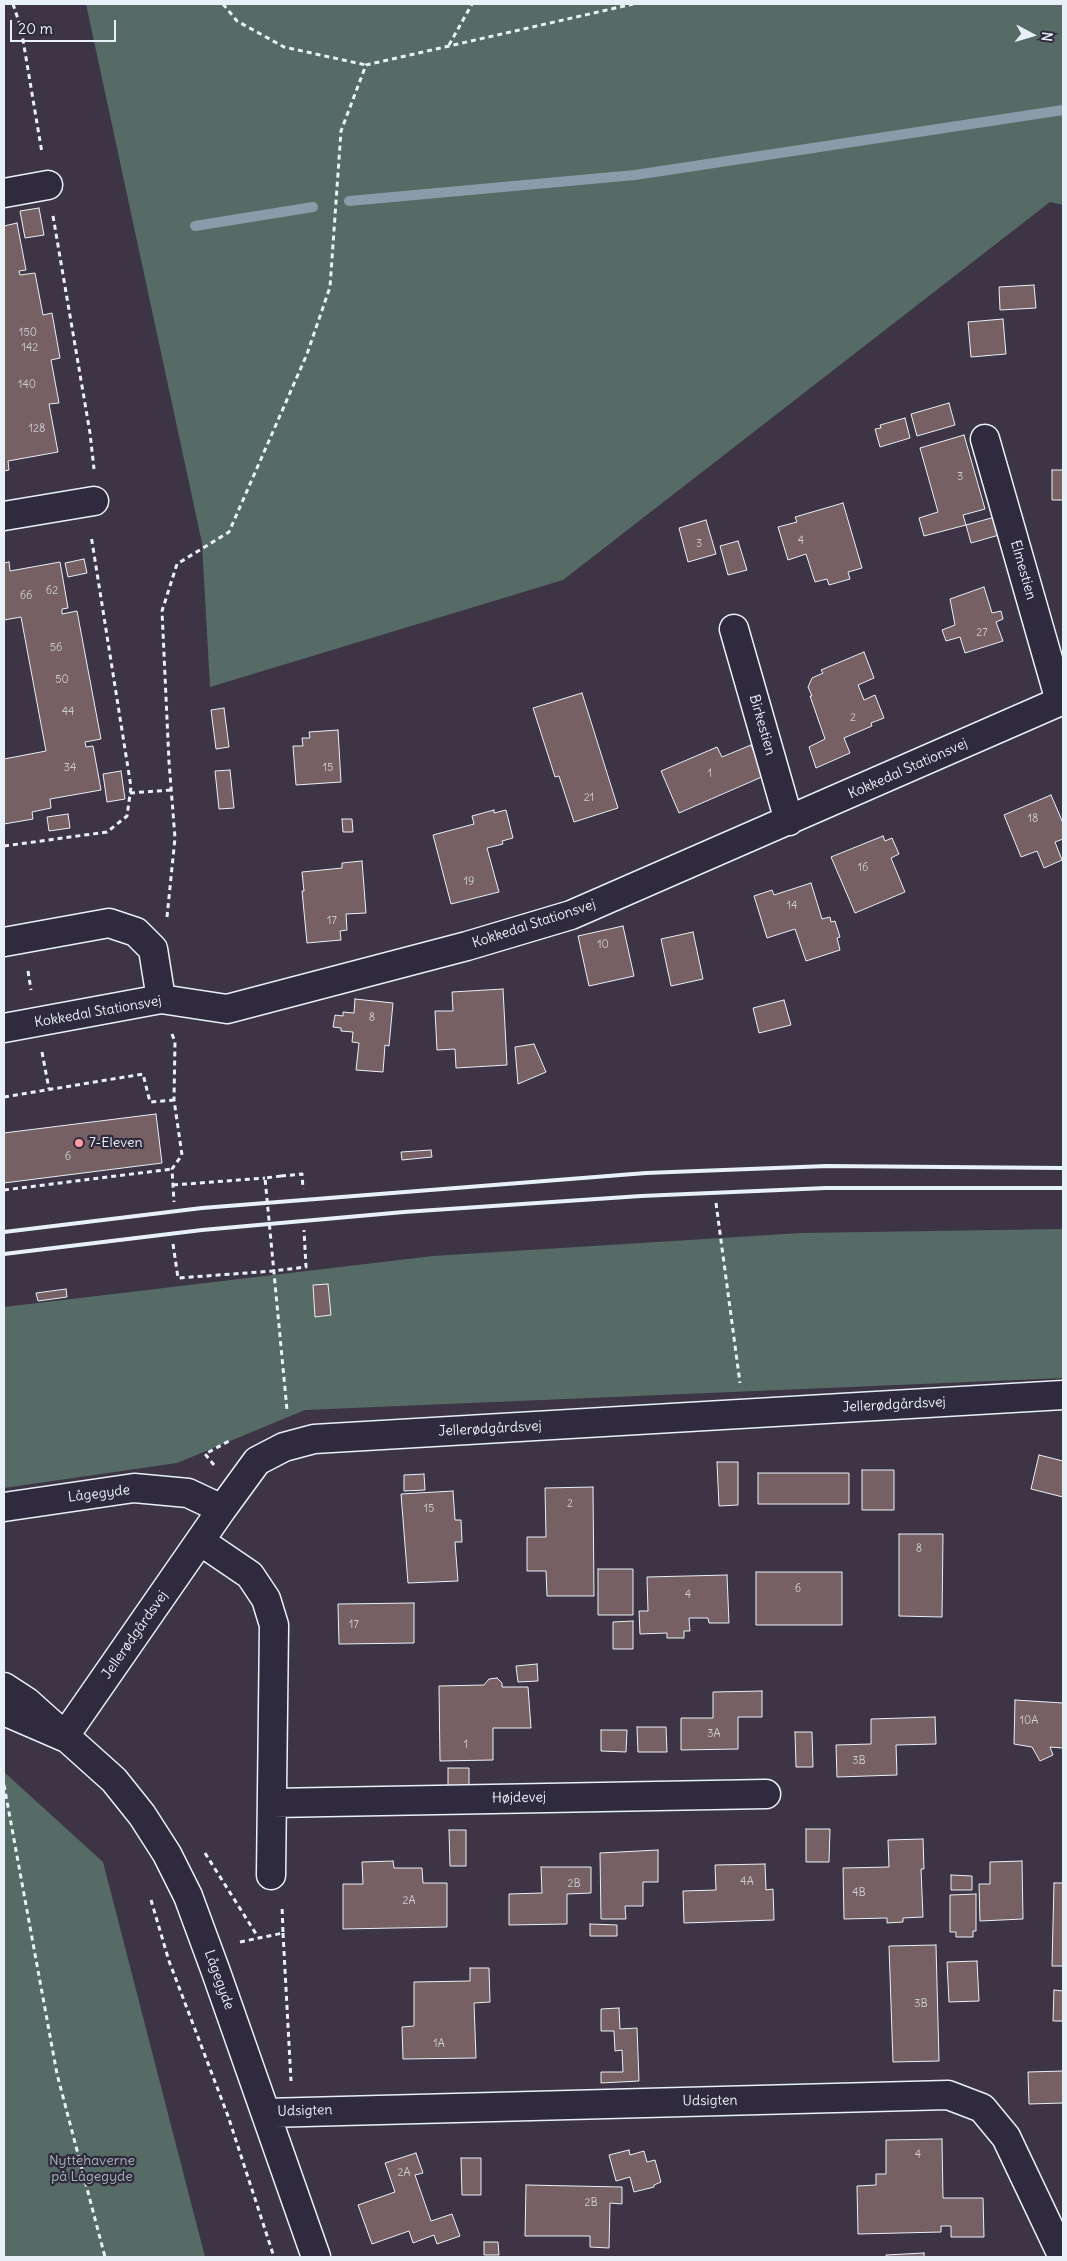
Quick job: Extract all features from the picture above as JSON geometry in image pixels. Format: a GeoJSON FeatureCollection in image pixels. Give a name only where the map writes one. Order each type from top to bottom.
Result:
{"type":"FeatureCollection","features":[{"type":"Feature","properties":{"kind":"street"},"geometry":{"type":"LineString","coordinates":[[4,193],[48,185]]}},
{"type":"Feature","properties":{"kind":"street","name":"Elmestien"},"geometry":{"type":"LineString","coordinates":[[985,439],[1062,700]]}},
{"type":"Feature","properties":{"kind":"street"},"geometry":{"type":"LineString","coordinates":[[4,516],[94,501]]}},
{"type":"Feature","properties":{"kind":"street","name":"Birkestien"},"geometry":{"type":"LineString","coordinates":[[734,628],[789,822]]}},
{"type":"Feature","properties":{"kind":"street","name":"Kokkedal Stationsvej"},"geometry":{"type":"LineString","coordinates":[[4,1028],[161,999],[227,1009],[467,946],[572,915],[789,822],[1062,700]]}},
{"type":"Feature","properties":{"kind":"street"},"geometry":{"type":"LineString","coordinates":[[4,942],[109,923],[136,932],[153,949],[161,999]]}},
{"type":"Feature","properties":{"kind":"street","name":"Jellerødgårdsvej"},"geometry":{"type":"LineString","coordinates":[[64,1737],[257,1461],[284,1446],[314,1439],[1063,1395]]}},
{"type":"Feature","properties":{"kind":"street","name":"Lågegyde"},"geometry":{"type":"LineString","coordinates":[[4,1507],[134,1488],[188,1493],[222,1509]]}},
{"type":"Feature","properties":{"kind":"street"},"geometry":{"type":"LineString","coordinates":[[200,1541],[250,1575],[266,1599],[274,1626],[271,1875]]}},
{"type":"Feature","properties":{"kind":"street","name":"Lågegyde"},"geometry":{"type":"LineString","coordinates":[[4,1688],[15,1707],[64,1737],[114,1780],[156,1835],[185,1889],[209,1952],[316,2257]]}},
{"type":"Feature","properties":{"kind":"street","name":"Højdevej"},"geometry":{"type":"LineString","coordinates":[[272,1803],[766,1794]]}},
{"type":"Feature","properties":{"kind":"street","name":"Udsigten"},"geometry":{"type":"LineString","coordinates":[[266,2113],[948,2095],[982,2108],[1006,2137],[1063,2257]]}},
{"type":"Feature","properties":{"kind":"path"},"geometry":{"type":"LineString","coordinates":[[4,846],[107,832],[126,816],[131,787],[92,535],[95,481],[90,433],[21,28],[13,4]]}},
{"type":"Feature","properties":{"kind":"path"},"geometry":{"type":"LineString","coordinates":[[223,4],[237,21],[284,47],[366,64],[633,4]]}},
{"type":"Feature","properties":{"kind":"path"},"geometry":{"type":"LineString","coordinates":[[449,46],[472,4]]}},
{"type":"Feature","properties":{"kind":"path"},"geometry":{"type":"LineString","coordinates":[[153,949],[166,928],[175,838],[162,611],[177,564],[229,532],[307,354],[330,286],[342,131],[366,64]]}},
{"type":"Feature","properties":{"kind":"path"},"geometry":{"type":"LineString","coordinates":[[130,793],[171,790]]}},
{"type":"Feature","properties":{"kind":"path"},"geometry":{"type":"LineString","coordinates":[[161,999],[175,1042],[174,1100],[182,1155],[172,1169],[174,1202]]}},
{"type":"Feature","properties":{"kind":"path"},"geometry":{"type":"LineString","coordinates":[[45,1065],[49,1089]]}},
{"type":"Feature","properties":{"kind":"path"},"geometry":{"type":"LineString","coordinates":[[4,1097],[143,1074],[150,1102],[174,1100]]}},
{"type":"Feature","properties":{"kind":"path"},"geometry":{"type":"LineString","coordinates":[[4,1190],[172,1169]]}},
{"type":"Feature","properties":{"kind":"path"},"geometry":{"type":"LineString","coordinates":[[173,1185],[302,1174],[303,1189]]}},
{"type":"Feature","properties":{"kind":"path"},"geometry":{"type":"LineString","coordinates":[[265,1178],[287,1410]]}},
{"type":"Feature","properties":{"kind":"path"},"geometry":{"type":"LineString","coordinates":[[716,1202],[744,1414]]}},
{"type":"Feature","properties":{"kind":"path"},"geometry":{"type":"LineString","coordinates":[[173,1244],[178,1278],[273,1271],[306,1267],[304,1230]]}},
{"type":"Feature","properties":{"kind":"path"},"geometry":{"type":"LineString","coordinates":[[4,1785],[57,2074],[105,2257]]}},
{"type":"Feature","properties":{"kind":"path"},"geometry":{"type":"LineString","coordinates":[[271,1875],[281,1898],[293,2111]]}},
{"type":"Feature","properties":{"kind":"path"},"geometry":{"type":"LineString","coordinates":[[274,2257],[228,2116],[169,1961],[209,1952],[258,1937],[282,1933]]}},
{"type":"Feature","properties":{"kind":"green space"},"geometry":{"type":"Polygon","coordinates":[[[86,4],[1063,4],[1063,205],[1050,202],[563,580],[210,687],[202,543],[86,4]]]}},
{"type":"Feature","properties":{"kind":"green space"},"geometry":{"type":"Polygon","coordinates":[[[1063,1229],[1063,1378],[305,1410],[177,1463],[4,1488],[4,1307],[433,1256],[801,1233],[1063,1229]]]}},
{"type":"Feature","properties":{"kind":"green space","name":"Nyttehaverne på Lågegyde"},"geometry":{"type":"Polygon","coordinates":[[[4,1772],[103,1862],[205,2257],[4,2257],[4,1772]]]}},
{"type":"Feature","properties":{"kind":"building"},"geometry":{"type":"Polygon","coordinates":[[[39,208],[44,235],[25,238],[20,211],[39,208]]]}},
{"type":"Feature","properties":{"kind":"building"},"geometry":{"type":"Polygon","coordinates":[[[17,223],[26,270],[19,271],[20,275],[35,273],[43,315],[52,313],[60,358],[51,360],[59,403],[49,404],[58,452],[8,461],[9,470],[4,471],[4,226],[17,223]]]}},
{"type":"Feature","properties":{"kind":"building"},"geometry":{"type":"Polygon","coordinates":[[[1034,285],[1036,308],[1000,310],[999,287],[1034,285]]]}},
{"type":"Feature","properties":{"kind":"building"},"geometry":{"type":"Polygon","coordinates":[[[1003,319],[1006,354],[971,357],[968,322],[1003,319]]]}},
{"type":"Feature","properties":{"kind":"building"},"geometry":{"type":"Polygon","coordinates":[[[949,403],[955,425],[917,436],[911,414],[949,403]]]}},
{"type":"Feature","properties":{"kind":"building"},"geometry":{"type":"Polygon","coordinates":[[[905,418],[910,438],[880,447],[875,429],[881,428],[880,425],[905,418]]]}},
{"type":"Feature","properties":{"kind":"building"},"geometry":{"type":"Polygon","coordinates":[[[964,435],[985,509],[963,515],[966,525],[924,536],[919,518],[938,512],[920,448],[964,435]]]}},
{"type":"Feature","properties":{"kind":"building"},"geometry":{"type":"Polygon","coordinates":[[[1052,470],[1063,470],[1063,500],[1052,500],[1052,470]]]}},
{"type":"Feature","properties":{"kind":"building"},"geometry":{"type":"Polygon","coordinates":[[[843,503],[862,568],[848,572],[850,579],[829,585],[827,579],[815,582],[806,554],[788,560],[778,527],[797,522],[795,517],[843,503]]]}},
{"type":"Feature","properties":{"kind":"building"},"geometry":{"type":"Polygon","coordinates":[[[995,517],[999,535],[971,543],[966,525],[995,517]]]}},
{"type":"Feature","properties":{"kind":"building"},"geometry":{"type":"Polygon","coordinates":[[[706,520],[716,554],[688,562],[679,528],[706,520]]]}},
{"type":"Feature","properties":{"kind":"building"},"geometry":{"type":"Polygon","coordinates":[[[738,541],[747,570],[728,575],[720,546],[738,541]]]}},
{"type":"Feature","properties":{"kind":"building"},"geometry":{"type":"Polygon","coordinates":[[[84,559],[87,573],[68,577],[65,563],[84,559]]]}},
{"type":"Feature","properties":{"kind":"building"},"geometry":{"type":"Polygon","coordinates":[[[9,562],[10,571],[60,562],[68,608],[62,609],[62,614],[77,611],[101,739],[85,742],[86,747],[93,746],[101,790],[50,799],[51,808],[32,812],[33,819],[4,824],[4,759],[46,751],[21,617],[4,620],[4,563],[9,562]]]}},
{"type":"Feature","properties":{"kind":"building"},"geometry":{"type":"Polygon","coordinates":[[[984,587],[992,613],[1001,611],[1003,619],[996,622],[1003,641],[965,653],[960,637],[946,641],[942,630],[955,625],[950,599],[984,587]]]}},
{"type":"Feature","properties":{"kind":"building"},"geometry":{"type":"Polygon","coordinates":[[[864,652],[874,678],[858,685],[864,700],[875,695],[884,718],[871,723],[872,726],[844,738],[850,753],[816,768],[809,747],[825,739],[808,687],[812,678],[823,673],[821,670],[864,652]]]}},
{"type":"Feature","properties":{"kind":"building"},"geometry":{"type":"Polygon","coordinates":[[[582,693],[618,808],[574,822],[559,776],[555,777],[533,708],[582,693]]]}},
{"type":"Feature","properties":{"kind":"building"},"geometry":{"type":"Polygon","coordinates":[[[224,708],[229,747],[216,749],[211,710],[224,708]]]}},
{"type":"Feature","properties":{"kind":"building"},"geometry":{"type":"Polygon","coordinates":[[[338,730],[341,782],[296,785],[293,746],[303,746],[302,738],[310,738],[309,732],[338,730]]]}},
{"type":"Feature","properties":{"kind":"building"},"geometry":{"type":"Polygon","coordinates":[[[751,745],[764,776],[679,813],[661,771],[717,747],[722,757],[751,745]]]}},
{"type":"Feature","properties":{"kind":"building"},"geometry":{"type":"Polygon","coordinates":[[[230,770],[234,808],[219,809],[215,771],[230,770]]]}},
{"type":"Feature","properties":{"kind":"building"},"geometry":{"type":"Polygon","coordinates":[[[121,771],[125,799],[107,802],[103,774],[121,771]]]}},
{"type":"Feature","properties":{"kind":"building"},"geometry":{"type":"Polygon","coordinates":[[[1051,795],[1063,823],[1063,839],[1055,842],[1062,860],[1044,868],[1037,851],[1021,857],[1004,815],[1051,795]]]}},
{"type":"Feature","properties":{"kind":"building"},"geometry":{"type":"Polygon","coordinates":[[[494,810],[494,813],[506,810],[513,838],[502,841],[503,844],[487,848],[499,892],[451,904],[433,835],[474,824],[472,816],[494,810]]]}},
{"type":"Feature","properties":{"kind":"building"},"geometry":{"type":"Polygon","coordinates":[[[68,814],[70,828],[49,831],[47,817],[68,814]]]}},
{"type":"Feature","properties":{"kind":"building"},"geometry":{"type":"Polygon","coordinates":[[[342,819],[352,819],[353,832],[343,832],[342,819]]]}},
{"type":"Feature","properties":{"kind":"building"},"geometry":{"type":"Polygon","coordinates":[[[883,836],[885,841],[892,838],[899,854],[891,858],[905,892],[855,913],[831,857],[883,836]]]}},
{"type":"Feature","properties":{"kind":"building"},"geometry":{"type":"Polygon","coordinates":[[[362,861],[366,913],[346,914],[347,930],[340,931],[341,940],[307,943],[302,872],[342,868],[342,863],[362,861]]]}},
{"type":"Feature","properties":{"kind":"building"},"geometry":{"type":"Polygon","coordinates":[[[811,883],[822,919],[830,917],[831,922],[835,921],[840,937],[837,938],[840,950],[806,961],[795,929],[767,938],[754,896],[772,890],[774,895],[811,883]]]}},
{"type":"Feature","properties":{"kind":"building"},"geometry":{"type":"Polygon","coordinates":[[[623,926],[634,976],[589,986],[578,936],[623,926]]]}},
{"type":"Feature","properties":{"kind":"building"},"geometry":{"type":"Polygon","coordinates":[[[693,932],[703,979],[671,986],[661,939],[693,932]]]}},
{"type":"Feature","properties":{"kind":"building"},"geometry":{"type":"Polygon","coordinates":[[[503,989],[507,1065],[456,1068],[455,1049],[437,1050],[435,1011],[453,1011],[452,992],[503,989]]]}},
{"type":"Feature","properties":{"kind":"building"},"geometry":{"type":"Polygon","coordinates":[[[355,999],[393,1003],[389,1046],[385,1045],[383,1072],[356,1070],[359,1043],[352,1042],[353,1032],[341,1031],[341,1028],[333,1027],[335,1015],[343,1016],[343,1012],[354,1013],[355,999]]]}},
{"type":"Feature","properties":{"kind":"building"},"geometry":{"type":"Polygon","coordinates":[[[784,1000],[791,1025],[759,1033],[753,1008],[784,1000]]]}},
{"type":"Feature","properties":{"kind":"building"},"geometry":{"type":"Polygon","coordinates":[[[534,1044],[546,1072],[518,1084],[515,1047],[534,1044]]]}},
{"type":"Feature","properties":{"kind":"building"},"geometry":{"type":"Polygon","coordinates":[[[156,1114],[162,1163],[4,1183],[4,1133],[156,1114]]]}},
{"type":"Feature","properties":{"kind":"building"},"geometry":{"type":"Polygon","coordinates":[[[431,1150],[432,1157],[402,1160],[401,1152],[431,1150]]]}},
{"type":"Feature","properties":{"kind":"building"},"geometry":{"type":"Polygon","coordinates":[[[328,1284],[331,1315],[315,1317],[313,1285],[328,1284]]]}},
{"type":"Feature","properties":{"kind":"building"},"geometry":{"type":"Polygon","coordinates":[[[66,1289],[67,1297],[38,1301],[36,1293],[66,1289]]]}},
{"type":"Feature","properties":{"kind":"building"},"geometry":{"type":"Polygon","coordinates":[[[1039,1455],[1063,1461],[1063,1497],[1031,1489],[1039,1455]]]}},
{"type":"Feature","properties":{"kind":"building"},"geometry":{"type":"Polygon","coordinates":[[[717,1462],[738,1462],[738,1505],[719,1506],[717,1462]]]}},
{"type":"Feature","properties":{"kind":"building"},"geometry":{"type":"Polygon","coordinates":[[[862,1470],[894,1470],[894,1510],[862,1510],[862,1470]]]}},
{"type":"Feature","properties":{"kind":"building"},"geometry":{"type":"Polygon","coordinates":[[[758,1473],[849,1473],[849,1504],[758,1504],[758,1473]]]}},
{"type":"Feature","properties":{"kind":"building"},"geometry":{"type":"Polygon","coordinates":[[[424,1474],[425,1490],[404,1491],[404,1475],[424,1474]]]}},
{"type":"Feature","properties":{"kind":"building"},"geometry":{"type":"Polygon","coordinates":[[[593,1487],[594,1596],[547,1596],[546,1571],[527,1571],[527,1537],[546,1537],[545,1488],[593,1487]]]}},
{"type":"Feature","properties":{"kind":"building"},"geometry":{"type":"Polygon","coordinates":[[[453,1491],[455,1520],[461,1520],[462,1542],[455,1542],[458,1581],[408,1583],[401,1494],[453,1491]]]}},
{"type":"Feature","properties":{"kind":"building"},"geometry":{"type":"Polygon","coordinates":[[[899,1534],[943,1534],[942,1617],[899,1616],[899,1534]]]}},
{"type":"Feature","properties":{"kind":"building"},"geometry":{"type":"Polygon","coordinates":[[[598,1569],[633,1569],[633,1615],[598,1615],[598,1569]]]}},
{"type":"Feature","properties":{"kind":"building"},"geometry":{"type":"Polygon","coordinates":[[[756,1572],[842,1572],[842,1625],[756,1625],[756,1572]]]}},
{"type":"Feature","properties":{"kind":"building"},"geometry":{"type":"Polygon","coordinates":[[[727,1575],[729,1623],[709,1623],[708,1618],[689,1618],[690,1631],[684,1631],[684,1638],[667,1638],[667,1633],[640,1634],[639,1611],[648,1611],[647,1577],[727,1575]]]}},
{"type":"Feature","properties":{"kind":"building"},"geometry":{"type":"Polygon","coordinates":[[[414,1603],[414,1643],[339,1644],[338,1604],[414,1603]]]}},
{"type":"Feature","properties":{"kind":"building"},"geometry":{"type":"Polygon","coordinates":[[[633,1621],[633,1649],[613,1649],[613,1622],[633,1621]]]}},
{"type":"Feature","properties":{"kind":"building"},"geometry":{"type":"Polygon","coordinates":[[[537,1664],[538,1681],[518,1682],[516,1666],[537,1664]]]}},
{"type":"Feature","properties":{"kind":"building"},"geometry":{"type":"Polygon","coordinates":[[[497,1678],[502,1683],[502,1687],[528,1687],[531,1728],[493,1728],[493,1760],[440,1761],[439,1686],[484,1685],[489,1679],[497,1678]]]}},
{"type":"Feature","properties":{"kind":"building"},"geometry":{"type":"Polygon","coordinates":[[[762,1691],[762,1717],[738,1717],[738,1749],[681,1750],[681,1718],[713,1718],[713,1692],[762,1691]]]}},
{"type":"Feature","properties":{"kind":"building"},"geometry":{"type":"Polygon","coordinates":[[[1015,1700],[1063,1703],[1063,1748],[1050,1747],[1053,1755],[1040,1761],[1032,1747],[1014,1744],[1015,1700]]]}},
{"type":"Feature","properties":{"kind":"building"},"geometry":{"type":"Polygon","coordinates":[[[935,1717],[936,1744],[896,1745],[897,1775],[837,1777],[836,1745],[871,1744],[871,1719],[935,1717]]]}},
{"type":"Feature","properties":{"kind":"building"},"geometry":{"type":"Polygon","coordinates":[[[637,1727],[666,1727],[667,1752],[638,1752],[637,1727]]]}},
{"type":"Feature","properties":{"kind":"building"},"geometry":{"type":"Polygon","coordinates":[[[601,1730],[627,1730],[626,1752],[601,1751],[601,1730]]]}},
{"type":"Feature","properties":{"kind":"building"},"geometry":{"type":"Polygon","coordinates":[[[795,1732],[812,1732],[813,1767],[796,1767],[795,1732]]]}},
{"type":"Feature","properties":{"kind":"building"},"geometry":{"type":"Polygon","coordinates":[[[448,1768],[469,1768],[469,1790],[448,1790],[448,1768]]]}},
{"type":"Feature","properties":{"kind":"building"},"geometry":{"type":"Polygon","coordinates":[[[806,1829],[830,1829],[829,1862],[806,1862],[806,1829]]]}},
{"type":"Feature","properties":{"kind":"building"},"geometry":{"type":"Polygon","coordinates":[[[449,1830],[466,1830],[466,1866],[450,1866],[449,1830]]]}},
{"type":"Feature","properties":{"kind":"building"},"geometry":{"type":"Polygon","coordinates":[[[923,1839],[924,1869],[921,1869],[923,1917],[903,1918],[903,1922],[887,1923],[887,1918],[844,1919],[843,1868],[889,1867],[888,1840],[923,1839]]]}},
{"type":"Feature","properties":{"kind":"building"},"geometry":{"type":"Polygon","coordinates":[[[658,1850],[658,1882],[643,1882],[643,1906],[625,1906],[626,1919],[601,1919],[600,1853],[658,1850]]]}},
{"type":"Feature","properties":{"kind":"building"},"geometry":{"type":"Polygon","coordinates":[[[393,1861],[394,1868],[422,1868],[423,1883],[447,1883],[447,1927],[343,1929],[343,1884],[363,1884],[362,1862],[393,1861]]]}},
{"type":"Feature","properties":{"kind":"building"},"geometry":{"type":"Polygon","coordinates":[[[1022,1861],[1023,1919],[980,1921],[979,1884],[990,1884],[990,1862],[1022,1861]]]}},
{"type":"Feature","properties":{"kind":"building"},"geometry":{"type":"Polygon","coordinates":[[[765,1864],[766,1890],[773,1889],[774,1920],[684,1923],[683,1891],[716,1890],[715,1865],[765,1864]]]}},
{"type":"Feature","properties":{"kind":"building"},"geometry":{"type":"Polygon","coordinates":[[[541,1867],[591,1867],[591,1893],[567,1894],[567,1924],[509,1925],[509,1894],[542,1893],[541,1867]]]}},
{"type":"Feature","properties":{"kind":"building"},"geometry":{"type":"Polygon","coordinates":[[[951,1875],[972,1876],[972,1890],[951,1890],[951,1875]]]}},
{"type":"Feature","properties":{"kind":"building"},"geometry":{"type":"Polygon","coordinates":[[[1054,1883],[1063,1883],[1063,1966],[1052,1966],[1054,1883]]]}},
{"type":"Feature","properties":{"kind":"building"},"geometry":{"type":"Polygon","coordinates":[[[976,1894],[976,1931],[973,1931],[973,1937],[956,1937],[956,1932],[950,1932],[950,1895],[976,1894]]]}},
{"type":"Feature","properties":{"kind":"building"},"geometry":{"type":"Polygon","coordinates":[[[590,1924],[617,1925],[617,1936],[590,1936],[590,1924]]]}},
{"type":"Feature","properties":{"kind":"building"},"geometry":{"type":"Polygon","coordinates":[[[936,1945],[939,2061],[893,2062],[889,1946],[936,1945]]]}},
{"type":"Feature","properties":{"kind":"building"},"geometry":{"type":"Polygon","coordinates":[[[977,1961],[979,2001],[949,2002],[947,1962],[977,1961]]]}},
{"type":"Feature","properties":{"kind":"building"},"geometry":{"type":"Polygon","coordinates":[[[470,1968],[489,1968],[490,2002],[474,2003],[476,2058],[403,2059],[402,2027],[414,2026],[414,1982],[470,1981],[470,1968]]]}},
{"type":"Feature","properties":{"kind":"building"},"geometry":{"type":"Polygon","coordinates":[[[1054,1990],[1063,1991],[1063,2021],[1053,2021],[1054,1990]]]}},
{"type":"Feature","properties":{"kind":"building"},"geometry":{"type":"Polygon","coordinates":[[[619,2008],[620,2029],[637,2028],[639,2081],[601,2083],[601,2072],[623,2072],[622,2050],[615,2051],[614,2031],[601,2031],[601,2009],[619,2008]]]}},
{"type":"Feature","properties":{"kind":"building"},"geometry":{"type":"Polygon","coordinates":[[[1063,2071],[1063,2103],[1029,2104],[1028,2072],[1063,2071]]]}},
{"type":"Feature","properties":{"kind":"building"},"geometry":{"type":"Polygon","coordinates":[[[942,2139],[943,2198],[983,2198],[984,2237],[951,2237],[951,2226],[941,2226],[941,2232],[858,2234],[857,2186],[876,2185],[876,2174],[886,2174],[886,2140],[942,2139]]]}},
{"type":"Feature","properties":{"kind":"building"},"geometry":{"type":"Polygon","coordinates":[[[629,2150],[630,2155],[644,2151],[647,2162],[655,2160],[661,2182],[654,2185],[654,2187],[634,2192],[630,2177],[616,2181],[609,2155],[629,2150]]]}},
{"type":"Feature","properties":{"kind":"building"},"geometry":{"type":"Polygon","coordinates":[[[416,2153],[423,2173],[415,2175],[431,2221],[452,2214],[460,2236],[437,2244],[434,2235],[413,2243],[409,2231],[372,2244],[358,2205],[395,2192],[385,2163],[416,2153]]]}},
{"type":"Feature","properties":{"kind":"building"},"geometry":{"type":"Polygon","coordinates":[[[461,2158],[481,2158],[481,2195],[462,2195],[461,2158]]]}},
{"type":"Feature","properties":{"kind":"building"},"geometry":{"type":"Polygon","coordinates":[[[526,2185],[622,2187],[622,2204],[610,2203],[609,2248],[590,2247],[590,2236],[525,2236],[526,2185]]]}},
{"type":"Feature","properties":{"kind":"building"},"geometry":{"type":"Polygon","coordinates":[[[484,2242],[498,2242],[499,2255],[484,2255],[484,2242]]]}},
{"type":"Feature","properties":{"kind":"building"},"geometry":{"type":"Polygon","coordinates":[[[924,2253],[924,2257],[886,2257],[886,2255],[924,2253]]]}},
{"type":"Feature","properties":{"kind":"waterway"},"geometry":{"type":"LineString","coordinates":[[349,201],[635,175],[1063,110]]}},
{"type":"Feature","properties":{"kind":"waterway"},"geometry":{"type":"LineString","coordinates":[[195,226],[313,207]]}},
{"type":"Feature","properties":{"kind":"railway"},"geometry":{"type":"LineString","coordinates":[[4,1232],[202,1208],[646,1173],[827,1166],[1063,1168]]}},
{"type":"Feature","properties":{"kind":"railway"},"geometry":{"type":"LineString","coordinates":[[4,1254],[202,1230],[404,1212],[641,1196],[826,1188],[1063,1188]]}},
{"type":"Feature","properties":{"kind":"place","name":"7-Eleven"},"geometry":{"type":"Point","coordinates":[79,1143]}}]}
